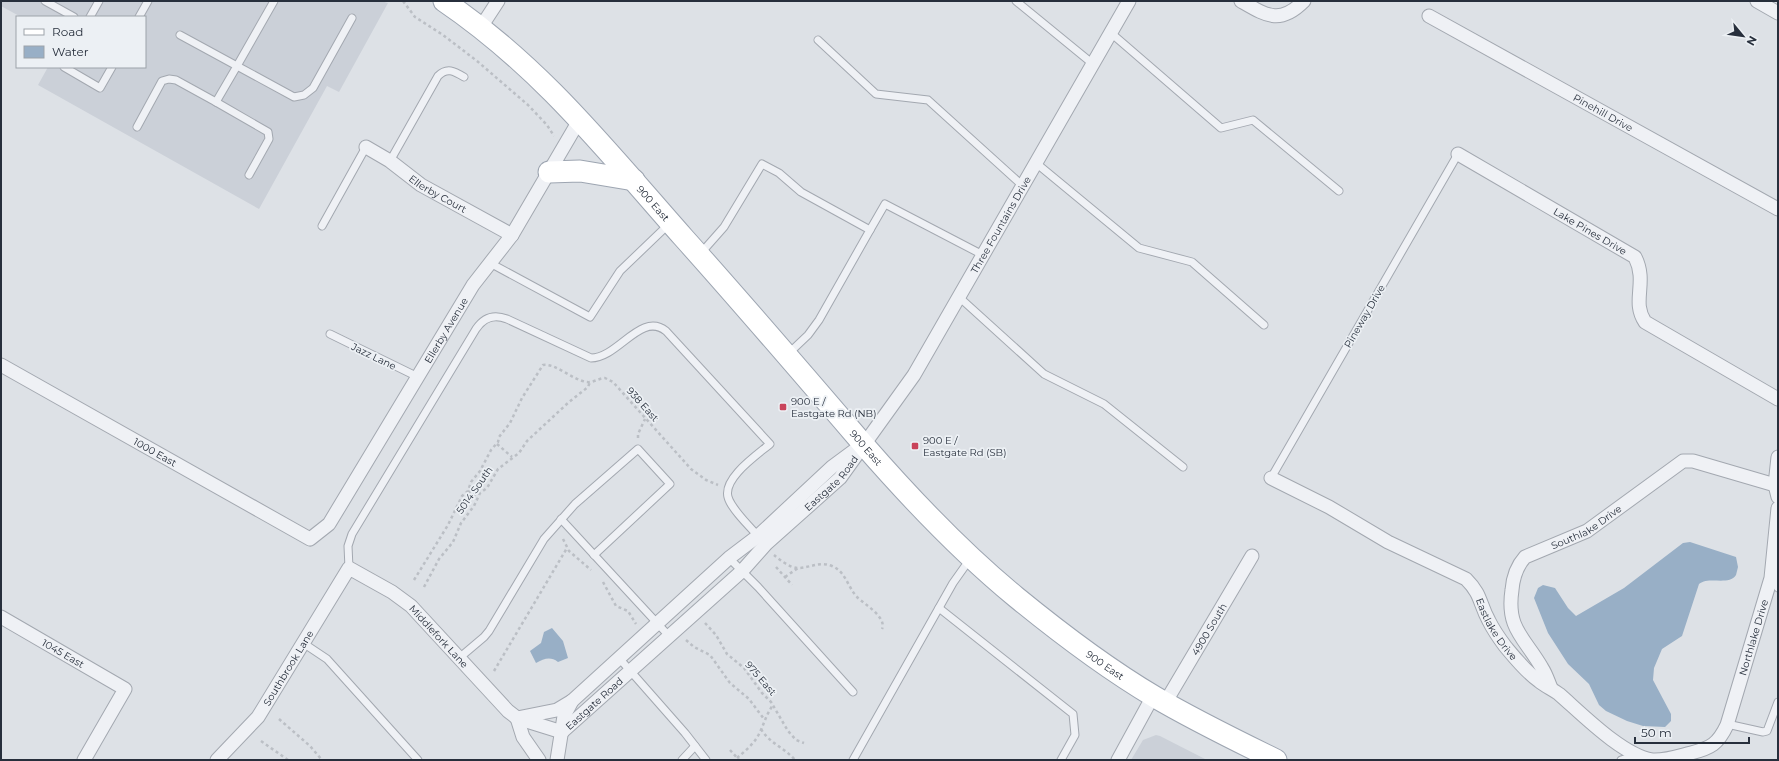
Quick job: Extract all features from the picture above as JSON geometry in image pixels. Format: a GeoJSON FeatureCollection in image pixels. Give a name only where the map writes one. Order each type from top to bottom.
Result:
{"type":"FeatureCollection","features":[{"type":"Feature","properties":{"kind":"main road","name":"900 East"},"geometry":{"type":"LineString","coordinates":[[444,1],[481,28],[527,66],[580,119],[863,444],[937,525],[972,557],[1014,595],[1058,631],[1100,662],[1159,700],[1276,760]]}},
{"type":"Feature","properties":{"kind":"main road"},"geometry":{"type":"LineString","coordinates":[[549,172],[580,171],[634,180]]}},
{"type":"Feature","properties":{"kind":"street"},"geometry":{"type":"LineString","coordinates":[[481,28],[498,1]]}},
{"type":"Feature","properties":{"kind":"street","name":"Three Fountains Drive"},"geometry":{"type":"LineString","coordinates":[[863,444],[914,375],[1129,1]]}},
{"type":"Feature","properties":{"kind":"street"},"geometry":{"type":"LineString","coordinates":[[1241,1],[1263,14],[1275,16],[1288,14],[1304,1]]}},
{"type":"Feature","properties":{"kind":"street"},"geometry":{"type":"LineString","coordinates":[[1756,1],[1778,13]]}},
{"type":"Feature","properties":{"kind":"street","name":"Pinehill Drive"},"geometry":{"type":"LineString","coordinates":[[1429,16],[1778,209]]}},
{"type":"Feature","properties":{"kind":"street","name":"Ellerby Avenue"},"geometry":{"type":"LineString","coordinates":[[310,539],[329,524],[473,285],[512,235],[580,119]]}},
{"type":"Feature","properties":{"kind":"street","name":"Ellerby Court"},"geometry":{"type":"LineString","coordinates":[[366,147],[390,161],[421,185],[512,235]]}},
{"type":"Feature","properties":{"kind":"street","name":"Lake Pines Drive"},"geometry":{"type":"LineString","coordinates":[[1458,154],[1635,257],[1640,268],[1640,314],[1645,322],[1778,399]]}},
{"type":"Feature","properties":{"kind":"street","name":"1000 East"},"geometry":{"type":"LineString","coordinates":[[1,365],[310,539]]}},
{"type":"Feature","properties":{"kind":"street","name":"Eastgate Road"},"geometry":{"type":"LineString","coordinates":[[562,732],[742,571],[765,544],[840,478],[863,444]]}},
{"type":"Feature","properties":{"kind":"street"},"geometry":{"type":"LineString","coordinates":[[1776,491],[1778,457]]}},
{"type":"Feature","properties":{"kind":"street","name":"Southlake Drive"},"geometry":{"type":"LineString","coordinates":[[1551,688],[1542,668],[1519,636],[1511,617],[1510,599],[1513,576],[1525,557],[1586,531],[1683,461],[1693,461],[1776,491]]}},
{"type":"Feature","properties":{"kind":"street","name":"Eastlake Drive"},"geometry":{"type":"LineString","coordinates":[[1271,478],[1329,507],[1388,542],[1466,579],[1476,589],[1488,620],[1504,644],[1523,666],[1605,735],[1637,755],[1653,760],[1670,758],[1705,748],[1720,739]]}},
{"type":"Feature","properties":{"kind":"street","name":"Northlake Drive"},"geometry":{"type":"LineString","coordinates":[[1720,739],[1727,724],[1774,583],[1778,508]]}},
{"type":"Feature","properties":{"kind":"street","name":"Eastgate Road"},"geometry":{"type":"LineString","coordinates":[[517,718],[557,710],[572,701],[729,558],[765,544]]}},
{"type":"Feature","properties":{"kind":"street","name":"4900 South"},"geometry":{"type":"LineString","coordinates":[[1118,760],[1159,700],[1252,556]]}},
{"type":"Feature","properties":{"kind":"street","name":"Middlefork Lane"},"geometry":{"type":"LineString","coordinates":[[349,568],[392,592],[411,606],[508,712],[517,718],[562,732]]}},
{"type":"Feature","properties":{"kind":"street","name":"Southbrook Lane"},"geometry":{"type":"LineString","coordinates":[[217,760],[258,718],[349,568]]}},
{"type":"Feature","properties":{"kind":"street","name":"1045 East"},"geometry":{"type":"LineString","coordinates":[[1,617],[125,689],[84,760]]}},
{"type":"Feature","properties":{"kind":"street","name":"Eastgate Road"},"geometry":{"type":"LineString","coordinates":[[557,760],[564,716],[572,701]]}},
{"type":"Feature","properties":{"kind":"street"},"geometry":{"type":"LineString","coordinates":[[517,718],[523,737],[539,760]]}},
{"type":"Feature","properties":{"kind":"lane"},"geometry":{"type":"LineString","coordinates":[[45,1],[72,16]]}},
{"type":"Feature","properties":{"kind":"lane"},"geometry":{"type":"LineString","coordinates":[[91,16],[99,1]]}},
{"type":"Feature","properties":{"kind":"lane"},"geometry":{"type":"LineString","coordinates":[[140,16],[148,1]]}},
{"type":"Feature","properties":{"kind":"lane"},"geometry":{"type":"LineString","coordinates":[[216,102],[274,1]]}},
{"type":"Feature","properties":{"kind":"lane"},"geometry":{"type":"LineString","coordinates":[[1016,1],[1093,64]]}},
{"type":"Feature","properties":{"kind":"lane"},"geometry":{"type":"LineString","coordinates":[[180,35],[294,97],[304,95],[313,88],[352,18]]}},
{"type":"Feature","properties":{"kind":"lane"},"geometry":{"type":"LineString","coordinates":[[1111,33],[1220,128],[1253,120],[1340,191]]}},
{"type":"Feature","properties":{"kind":"lane"},"geometry":{"type":"LineString","coordinates":[[818,40],[876,94],[928,100],[1023,186]]}},
{"type":"Feature","properties":{"kind":"lane"},"geometry":{"type":"LineString","coordinates":[[66,68],[100,88],[111,68]]}},
{"type":"Feature","properties":{"kind":"lane"},"geometry":{"type":"LineString","coordinates":[[390,161],[438,76],[442,72],[448,70],[464,76]]}},
{"type":"Feature","properties":{"kind":"lane"},"geometry":{"type":"LineString","coordinates":[[136,127],[162,81],[169,79],[176,80],[268,132],[269,139],[249,174]]}},
{"type":"Feature","properties":{"kind":"lane"},"geometry":{"type":"LineString","coordinates":[[322,226],[366,147]]}},
{"type":"Feature","properties":{"kind":"lane","name":"Pineway Drive"},"geometry":{"type":"LineString","coordinates":[[1271,478],[1458,154]]}},
{"type":"Feature","properties":{"kind":"lane"},"geometry":{"type":"LineString","coordinates":[[1036,163],[1139,248],[1192,262],[1264,325]]}},
{"type":"Feature","properties":{"kind":"lane"},"geometry":{"type":"LineString","coordinates":[[699,255],[724,227],[762,164],[780,173],[801,192],[870,230]]}},
{"type":"Feature","properties":{"kind":"lane"},"geometry":{"type":"LineString","coordinates":[[786,356],[808,335],[818,320],[885,204],[983,255]]}},
{"type":"Feature","properties":{"kind":"lane"},"geometry":{"type":"LineString","coordinates":[[490,263],[590,317],[620,271],[671,223]]}},
{"type":"Feature","properties":{"kind":"lane"},"geometry":{"type":"LineString","coordinates":[[959,296],[1044,374],[1104,404],[1183,467]]}},
{"type":"Feature","properties":{"kind":"lane"},"geometry":{"type":"LineString","coordinates":[[349,568],[348,546],[352,534],[476,329],[486,319],[494,316],[507,319],[590,358],[602,357],[646,326],[657,325],[666,331],[770,444],[732,479],[728,490],[729,501],[765,544]]}},
{"type":"Feature","properties":{"kind":"lane","name":"Jazz Lane"},"geometry":{"type":"LineString","coordinates":[[330,334],[418,377]]}},
{"type":"Feature","properties":{"kind":"lane"},"geometry":{"type":"LineString","coordinates":[[458,659],[489,631],[544,539],[561,519],[575,504],[638,449],[670,484],[594,555]]}},
{"type":"Feature","properties":{"kind":"lane"},"geometry":{"type":"LineString","coordinates":[[561,519],[669,636]]}},
{"type":"Feature","properties":{"kind":"lane"},"geometry":{"type":"LineString","coordinates":[[853,760],[953,583],[972,557]]}},
{"type":"Feature","properties":{"kind":"lane"},"geometry":{"type":"LineString","coordinates":[[729,558],[853,692]]}},
{"type":"Feature","properties":{"kind":"lane"},"geometry":{"type":"LineString","coordinates":[[939,608],[1073,714],[1075,735],[1062,760]]}},
{"type":"Feature","properties":{"kind":"lane"},"geometry":{"type":"LineString","coordinates":[[303,643],[327,659],[418,760]]}},
{"type":"Feature","properties":{"kind":"lane"},"geometry":{"type":"LineString","coordinates":[[619,658],[696,746],[706,760]]}},
{"type":"Feature","properties":{"kind":"lane"},"geometry":{"type":"LineString","coordinates":[[1727,724],[1763,732],[1767,731],[1778,702]]}},
{"type":"Feature","properties":{"kind":"lane"},"geometry":{"type":"LineString","coordinates":[[682,760],[696,746]]}},
{"type":"Feature","properties":{"kind":"lane"},"geometry":{"type":"LineString","coordinates":[[1621,760],[1637,755]]}},
{"type":"Feature","properties":{"kind":"path"},"geometry":{"type":"LineString","coordinates":[[403,1],[415,17],[443,35],[477,61],[517,96],[547,125],[555,139]]}},
{"type":"Feature","properties":{"kind":"path","name":"938 East"},"geometry":{"type":"LineString","coordinates":[[543,365],[552,365],[574,378],[590,382],[605,378],[613,382],[698,475],[719,485]]}},
{"type":"Feature","properties":{"kind":"path","name":"5014 South"},"geometry":{"type":"LineString","coordinates":[[414,580],[448,525],[462,496],[468,491],[471,482],[480,471],[491,450],[497,444],[522,398],[543,365]]}},
{"type":"Feature","properties":{"kind":"path","name":"5014 South"},"geometry":{"type":"LineString","coordinates":[[424,587],[438,559],[453,542],[461,523],[474,506],[478,496],[487,488],[498,469],[569,402],[588,387],[590,382]]}},
{"type":"Feature","properties":{"kind":"path"},"geometry":{"type":"LineString","coordinates":[[638,434],[645,418]]}},
{"type":"Feature","properties":{"kind":"path"},"geometry":{"type":"LineString","coordinates":[[497,444],[512,457]]}},
{"type":"Feature","properties":{"kind":"path"},"geometry":{"type":"LineString","coordinates":[[468,491],[478,496]]}},
{"type":"Feature","properties":{"kind":"path"},"geometry":{"type":"LineString","coordinates":[[562,538],[567,548],[595,573]]}},
{"type":"Feature","properties":{"kind":"path"},"geometry":{"type":"LineString","coordinates":[[765,544],[787,564],[799,568]]}},
{"type":"Feature","properties":{"kind":"path"},"geometry":{"type":"LineString","coordinates":[[494,671],[567,548]]}},
{"type":"Feature","properties":{"kind":"path"},"geometry":{"type":"LineString","coordinates":[[785,577],[799,568],[823,564],[838,569],[844,575],[857,596],[876,612],[883,624],[882,629]]}},
{"type":"Feature","properties":{"kind":"path"},"geometry":{"type":"LineString","coordinates":[[776,567],[792,585]]}},
{"type":"Feature","properties":{"kind":"path"},"geometry":{"type":"LineString","coordinates":[[599,577],[616,606],[628,612],[636,624]]}},
{"type":"Feature","properties":{"kind":"path","name":"975 East"},"geometry":{"type":"LineString","coordinates":[[705,623],[716,635],[727,654],[744,668],[757,687],[773,705],[788,732],[796,740],[804,743]]}},
{"type":"Feature","properties":{"kind":"path"},"geometry":{"type":"LineString","coordinates":[[685,640],[694,647],[710,655],[730,683],[749,698],[764,719]]}},
{"type":"Feature","properties":{"kind":"path"},"geometry":{"type":"LineString","coordinates":[[730,750],[738,759],[753,743],[761,729],[764,719],[773,705]]}},
{"type":"Feature","properties":{"kind":"path"},"geometry":{"type":"LineString","coordinates":[[279,719],[310,746],[322,760]]}},
{"type":"Feature","properties":{"kind":"path"},"geometry":{"type":"LineString","coordinates":[[761,729],[769,739],[783,748],[795,760]]}},
{"type":"Feature","properties":{"kind":"path"},"geometry":{"type":"LineString","coordinates":[[261,741],[288,760]]}},
{"type":"Feature","properties":{"kind":"shaded area"},"geometry":{"type":"Polygon","coordinates":[[[1,1],[381,1],[388,3],[339,92],[327,86],[259,209],[38,85],[47,68],[146,68],[146,16],[19,16],[1,6],[1,1]]]}},
{"type":"Feature","properties":{"kind":"shaded area"},"geometry":{"type":"Polygon","coordinates":[[[1156,735],[1207,760],[1131,760],[1143,740],[1156,735]]]}},
{"type":"Feature","properties":{"kind":"water"},"geometry":{"type":"Polygon","coordinates":[[[1690,542],[1736,557],[1738,567],[1736,575],[1729,580],[1708,581],[1699,584],[1682,636],[1662,649],[1654,668],[1653,680],[1671,714],[1671,721],[1665,727],[1643,726],[1627,721],[1606,711],[1599,705],[1589,684],[1568,664],[1548,633],[1534,598],[1538,588],[1543,585],[1555,588],[1568,608],[1576,616],[1624,588],[1683,543],[1690,542]]]}},
{"type":"Feature","properties":{"kind":"water"},"geometry":{"type":"Polygon","coordinates":[[[552,628],[563,641],[568,658],[558,662],[552,659],[547,659],[536,663],[530,651],[541,643],[544,632],[552,628]]]}},
{"type":"Feature","properties":{"kind":"place","name":"900 E / Eastgate Rd (NB)"},"geometry":{"type":"Point","coordinates":[783,407]}},
{"type":"Feature","properties":{"kind":"place","name":"900 E / Eastgate Rd (SB)"},"geometry":{"type":"Point","coordinates":[915,446]}}]}
